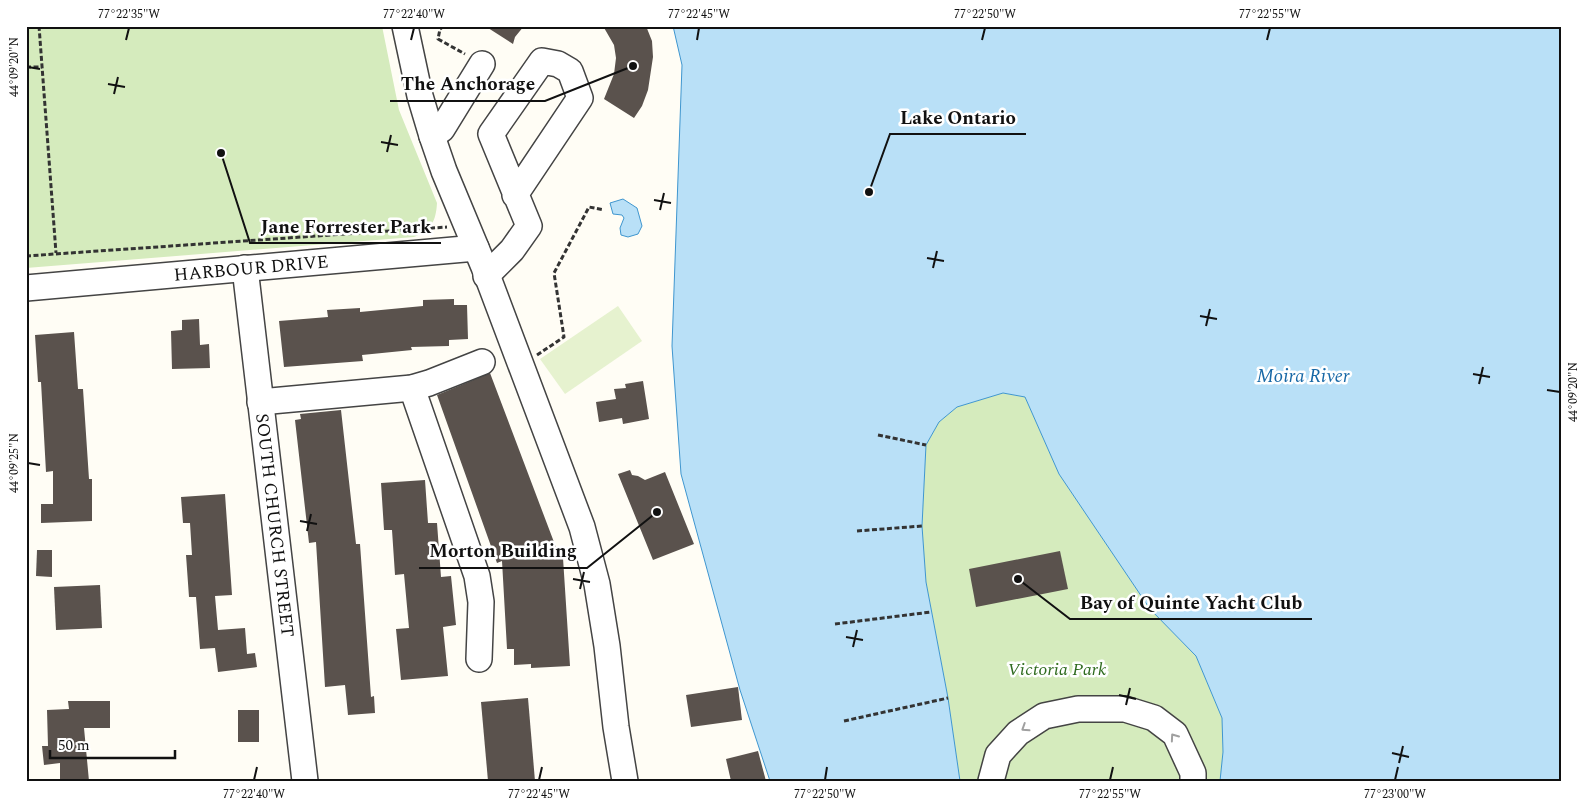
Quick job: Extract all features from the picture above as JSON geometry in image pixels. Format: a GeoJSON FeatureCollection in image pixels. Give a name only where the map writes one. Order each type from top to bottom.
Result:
{"type":"FeatureCollection","features":[{"type":"Feature","properties":{"kind":"street"},"geometry":{"type":"LineString","coordinates":[[405,26],[420,96],[444,171],[476,248],[582,527],[597,584],[625,781]]}},
{"type":"Feature","properties":{"kind":"street"},"geometry":{"type":"LineString","coordinates":[[486,276],[512,250],[529,226],[515,194],[492,134],[542,61],[558,64],[570,71],[580,98],[515,194]]}},
{"type":"Feature","properties":{"kind":"street"},"geometry":{"type":"LineString","coordinates":[[432,136],[442,129],[482,64]]}},
{"type":"Feature","properties":{"kind":"street","name":"HARBOUR DRIVE"},"geometry":{"type":"LineString","coordinates":[[26,288],[476,248]]}},
{"type":"Feature","properties":{"kind":"street","name":"SOUTH CHURCH STREET"},"geometry":{"type":"LineString","coordinates":[[245,268],[305,781]]}},
{"type":"Feature","properties":{"kind":"street"},"geometry":{"type":"LineString","coordinates":[[260,402],[412,388],[482,362]]}},
{"type":"Feature","properties":{"kind":"street"},"geometry":{"type":"LineString","coordinates":[[412,388],[477,576],[481,602],[479,658]]}},
{"type":"Feature","properties":{"kind":"street"},"geometry":{"type":"LineString","coordinates":[[991,781],[998,755],[1018,733],[1044,716],[1078,709],[1125,709],[1154,718],[1174,734],[1193,773],[1193,781]]}},
{"type":"Feature","properties":{"kind":"path"},"geometry":{"type":"LineString","coordinates":[[39,26],[56,253]]}},
{"type":"Feature","properties":{"kind":"path"},"geometry":{"type":"LineString","coordinates":[[444,26],[440,29],[438,39],[482,64]]}},
{"type":"Feature","properties":{"kind":"path"},"geometry":{"type":"LineString","coordinates":[[26,67],[42,66]]}},
{"type":"Feature","properties":{"kind":"path"},"geometry":{"type":"LineString","coordinates":[[520,366],[564,337],[554,272],[589,207],[604,210]]}},
{"type":"Feature","properties":{"kind":"path"},"geometry":{"type":"LineString","coordinates":[[26,256],[447,227]]}},
{"type":"Feature","properties":{"kind":"path"},"geometry":{"type":"LineString","coordinates":[[878,435],[926,445]]}},
{"type":"Feature","properties":{"kind":"path"},"geometry":{"type":"LineString","coordinates":[[857,530],[922,526]]}},
{"type":"Feature","properties":{"kind":"path"},"geometry":{"type":"LineString","coordinates":[[835,624],[931,612]]}},
{"type":"Feature","properties":{"kind":"path"},"geometry":{"type":"LineString","coordinates":[[844,721],[948,698]]}},
{"type":"Feature","properties":{"kind":"green space"},"geometry":{"type":"Polygon","coordinates":[[[26,26],[382,26],[399,110],[437,203],[432,225],[425,232],[414,237],[26,268],[26,26]]]}},
{"type":"Feature","properties":{"kind":"green space"},"geometry":{"type":"Polygon","coordinates":[[[618,306],[642,341],[565,394],[540,359],[618,306]]]}},
{"type":"Feature","properties":{"kind":"green space","name":"Victoria Park"},"geometry":{"type":"Polygon","coordinates":[[[1003,393],[1025,397],[1059,474],[1150,609],[1196,656],[1222,718],[1223,752],[1220,781],[960,781],[948,698],[926,582],[922,526],[926,445],[939,422],[957,407],[1003,393]]]}},
{"type":"Feature","properties":{"kind":"water","name":"Moira River"},"geometry":{"type":"Polygon","coordinates":[[[673,26],[1561,26],[1561,781],[1220,781],[1223,752],[1222,718],[1196,656],[1150,609],[1059,474],[1025,397],[1003,393],[957,407],[939,422],[926,445],[922,526],[926,582],[948,698],[960,781],[770,781],[740,690],[681,474],[672,346],[682,65],[673,26]]]}},
{"type":"Feature","properties":{"kind":"water"},"geometry":{"type":"Polygon","coordinates":[[[623,199],[637,208],[642,226],[638,234],[628,237],[621,235],[620,228],[624,218],[622,215],[613,214],[610,203],[623,199]]]}},
{"type":"Feature","properties":{"kind":"building"},"geometry":{"type":"Polygon","coordinates":[[[485,26],[524,26],[515,37],[513,44],[485,26]]]}},
{"type":"Feature","properties":{"kind":"building"},"geometry":{"type":"Polygon","coordinates":[[[603,26],[646,26],[652,41],[653,57],[648,90],[642,106],[634,118],[604,99],[614,74],[616,58],[614,45],[603,26]]]}},
{"type":"Feature","properties":{"kind":"building"},"geometry":{"type":"Polygon","coordinates":[[[454,299],[454,305],[467,305],[468,339],[449,340],[449,346],[411,347],[412,350],[362,355],[363,361],[284,367],[279,321],[328,317],[327,310],[360,308],[360,312],[423,306],[423,300],[454,299]]]}},
{"type":"Feature","properties":{"kind":"building"},"geometry":{"type":"Polygon","coordinates":[[[199,319],[200,345],[209,344],[210,368],[172,369],[171,331],[182,330],[182,320],[199,319]]]}},
{"type":"Feature","properties":{"kind":"building"},"geometry":{"type":"Polygon","coordinates":[[[74,332],[78,389],[83,389],[89,479],[92,479],[92,521],[41,523],[41,504],[53,504],[53,471],[46,472],[41,382],[38,382],[35,335],[74,332]]]}},
{"type":"Feature","properties":{"kind":"building"},"geometry":{"type":"Polygon","coordinates":[[[490,373],[560,558],[563,558],[570,666],[531,668],[531,664],[514,665],[514,649],[507,649],[502,561],[497,563],[437,395],[490,373]]]}},
{"type":"Feature","properties":{"kind":"building"},"geometry":{"type":"Polygon","coordinates":[[[643,381],[649,419],[623,424],[622,418],[599,422],[596,402],[616,399],[614,389],[626,388],[625,384],[643,381]]]}},
{"type":"Feature","properties":{"kind":"building"},"geometry":{"type":"Polygon","coordinates":[[[341,410],[356,544],[360,544],[371,697],[374,696],[375,713],[348,715],[345,685],[325,687],[316,542],[309,543],[295,420],[301,419],[300,414],[341,410]]]}},
{"type":"Feature","properties":{"kind":"building"},"geometry":{"type":"Polygon","coordinates":[[[630,470],[632,475],[645,480],[665,472],[694,544],[653,560],[618,474],[630,470]]]}},
{"type":"Feature","properties":{"kind":"building"},"geometry":{"type":"Polygon","coordinates":[[[425,480],[428,523],[437,523],[441,577],[451,576],[456,625],[443,627],[448,676],[401,680],[396,629],[409,628],[404,574],[395,575],[392,530],[384,530],[381,483],[425,480]]]}},
{"type":"Feature","properties":{"kind":"building"},"geometry":{"type":"Polygon","coordinates":[[[225,494],[232,595],[215,596],[218,630],[245,628],[247,654],[255,653],[257,667],[218,672],[215,648],[200,649],[196,597],[189,597],[186,555],[192,555],[190,523],[183,523],[181,497],[225,494]]]}},
{"type":"Feature","properties":{"kind":"building"},"geometry":{"type":"Polygon","coordinates":[[[37,550],[52,550],[52,577],[36,576],[37,550]]]}},
{"type":"Feature","properties":{"kind":"building"},"geometry":{"type":"Polygon","coordinates":[[[1060,551],[1068,589],[976,607],[969,569],[1060,551]]]}},
{"type":"Feature","properties":{"kind":"building"},"geometry":{"type":"Polygon","coordinates":[[[100,585],[102,628],[56,630],[54,587],[100,585]]]}},
{"type":"Feature","properties":{"kind":"building"},"geometry":{"type":"Polygon","coordinates":[[[738,687],[742,720],[691,727],[686,695],[738,687]]]}},
{"type":"Feature","properties":{"kind":"building"},"geometry":{"type":"Polygon","coordinates":[[[528,698],[535,781],[488,781],[481,702],[528,698]]]}},
{"type":"Feature","properties":{"kind":"building"},"geometry":{"type":"Polygon","coordinates":[[[68,701],[110,701],[110,728],[84,728],[89,781],[60,781],[60,763],[44,765],[42,746],[48,746],[47,710],[69,709],[68,701]]]}},
{"type":"Feature","properties":{"kind":"building"},"geometry":{"type":"Polygon","coordinates":[[[238,710],[259,710],[259,742],[238,742],[238,710]]]}},
{"type":"Feature","properties":{"kind":"building"},"geometry":{"type":"Polygon","coordinates":[[[758,751],[766,781],[731,781],[726,759],[758,751]]]}},
{"type":"Feature","properties":{"kind":"place","name":"The Anchorage"},"geometry":{"type":"Point","coordinates":[633,66]}},
{"type":"Feature","properties":{"kind":"place","name":"Jane Forrester Park"},"geometry":{"type":"Point","coordinates":[221,153]}},
{"type":"Feature","properties":{"kind":"place","name":"Lake Ontario"},"geometry":{"type":"Point","coordinates":[869,192]}},
{"type":"Feature","properties":{"kind":"place","name":"Morton Building"},"geometry":{"type":"Point","coordinates":[657,512]}},
{"type":"Feature","properties":{"kind":"place","name":"Bay of Quinte Yacht Club"},"geometry":{"type":"Point","coordinates":[1018,579]}}]}
